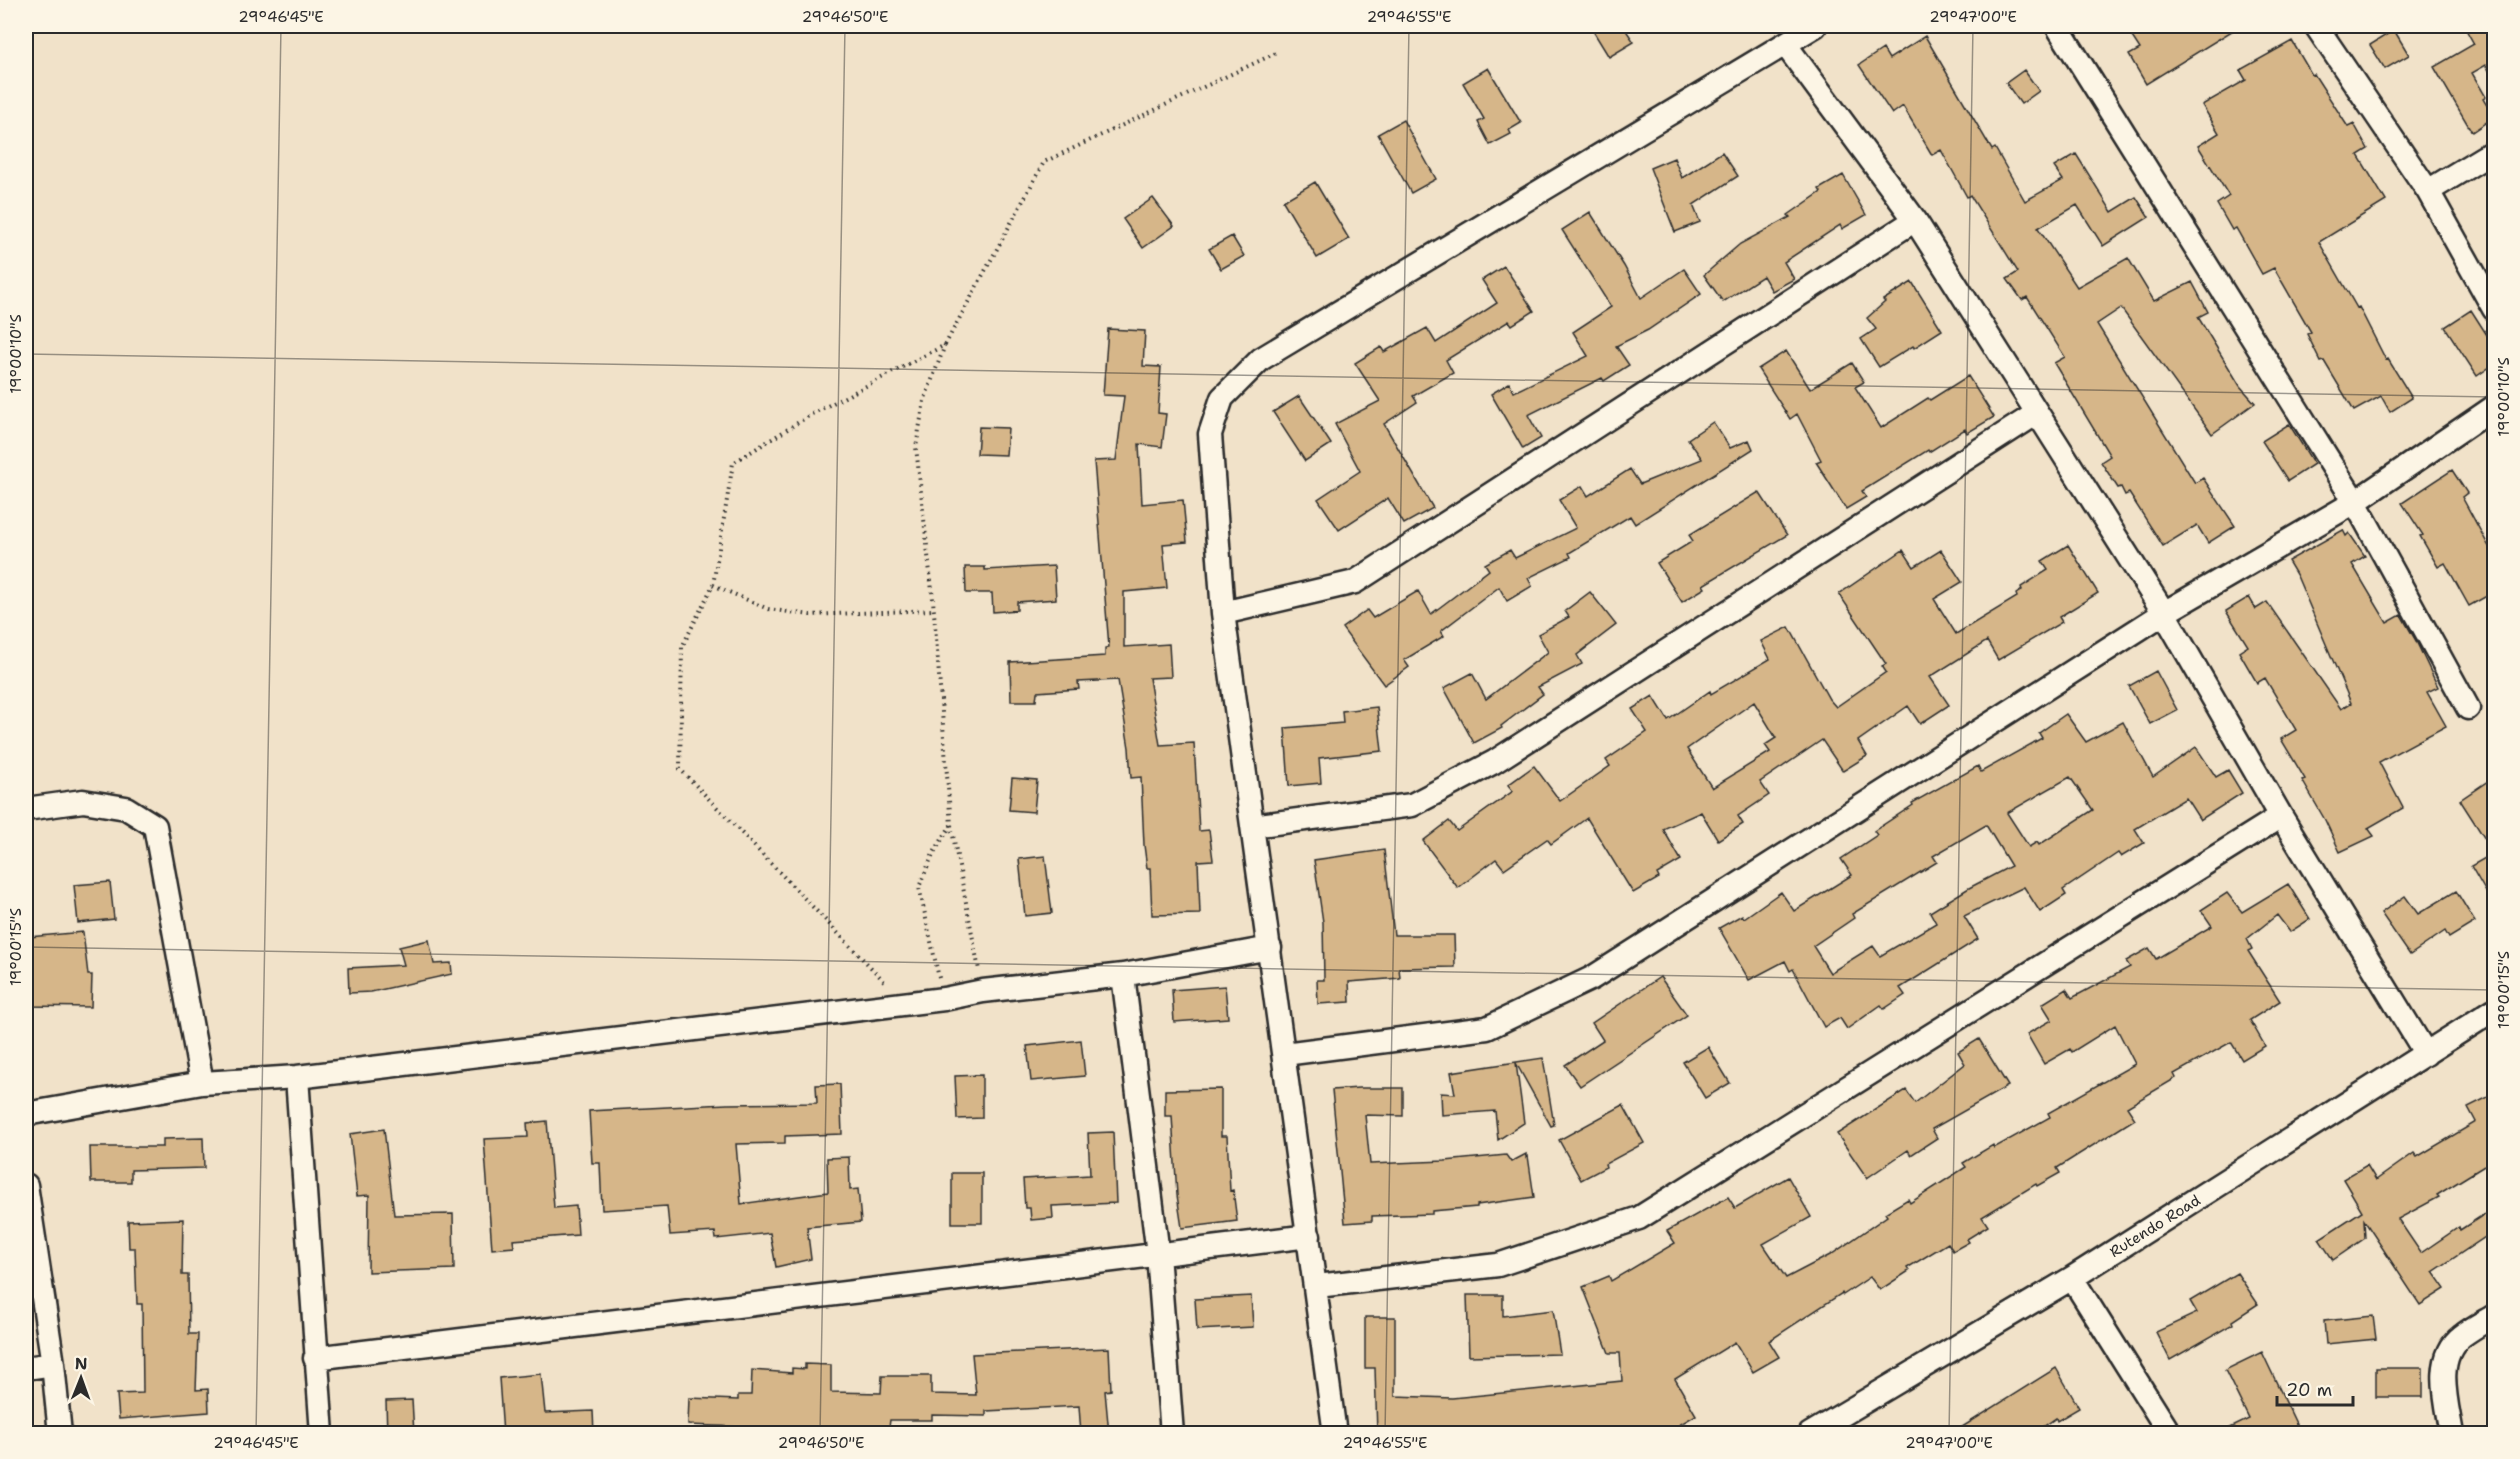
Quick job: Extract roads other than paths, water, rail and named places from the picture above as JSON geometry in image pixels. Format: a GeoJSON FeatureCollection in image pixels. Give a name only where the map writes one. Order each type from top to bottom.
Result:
{"type":"FeatureCollection","features":[{"type":"Feature","properties":{"kind":"street"},"geometry":{"type":"LineString","coordinates":[[1335,1434],[1317,1286],[1223,613],[1210,434],[1222,398],[1261,359],[1815,26]]}},
{"type":"Feature","properties":{"kind":"street"},"geometry":{"type":"LineString","coordinates":[[2057,26],[2355,502],[2468,708]]}},
{"type":"Feature","properties":{"kind":"street"},"geometry":{"type":"LineString","coordinates":[[2316,26],[2428,191],[2494,309]]}},
{"type":"Feature","properties":{"kind":"street"},"geometry":{"type":"LineString","coordinates":[[1785,44],[1915,220],[2164,613],[2282,816],[2426,1054]]}},
{"type":"Feature","properties":{"kind":"street"},"geometry":{"type":"LineString","coordinates":[[2428,191],[2494,151]]}},
{"type":"Feature","properties":{"kind":"street"},"geometry":{"type":"LineString","coordinates":[[1223,613],[1355,582],[1915,220]]}},
{"type":"Feature","properties":{"kind":"street"},"geometry":{"type":"LineString","coordinates":[[1284,1054],[1487,1028],[1592,978],[2164,613],[2355,502],[2494,407]]}},
{"type":"Feature","properties":{"kind":"street"},"geometry":{"type":"LineString","coordinates":[[1252,826],[1412,805],[1494,762],[2037,413]]}},
{"type":"Feature","properties":{"kind":"street"},"geometry":{"type":"LineString","coordinates":[[26,809],[83,801],[126,808],[155,826],[202,1083]]}},
{"type":"Feature","properties":{"kind":"street"},"geometry":{"type":"LineString","coordinates":[[1317,1286],[1498,1265],[1639,1218],[2282,816]]}},
{"type":"Feature","properties":{"kind":"street"},"geometry":{"type":"LineString","coordinates":[[26,1114],[202,1083],[297,1077],[905,1004],[983,991],[1123,975],[1270,948]]}},
{"type":"Feature","properties":{"kind":"street"},"geometry":{"type":"LineString","coordinates":[[1123,975],[1158,1254],[1172,1434]]}},
{"type":"Feature","properties":{"kind":"street","name":"Rutendo Road"},"geometry":{"type":"LineString","coordinates":[[1810,1434],[2072,1278],[2494,1010]]}},
{"type":"Feature","properties":{"kind":"street"},"geometry":{"type":"LineString","coordinates":[[297,1077],[322,1434]]}},
{"type":"Feature","properties":{"kind":"street"},"geometry":{"type":"LineString","coordinates":[[26,1185],[53,1364],[60,1434]]}},
{"type":"Feature","properties":{"kind":"street"},"geometry":{"type":"LineString","coordinates":[[315,1358],[1309,1236]]}},
{"type":"Feature","properties":{"kind":"street"},"geometry":{"type":"LineString","coordinates":[[2072,1278],[2170,1434]]}},
{"type":"Feature","properties":{"kind":"street"},"geometry":{"type":"LineString","coordinates":[[2452,1434],[2444,1383],[2448,1354],[2460,1337],[2494,1316]]}},
{"type":"Feature","properties":{"kind":"street"},"geometry":{"type":"LineString","coordinates":[[26,1368],[53,1364]]}}]}
